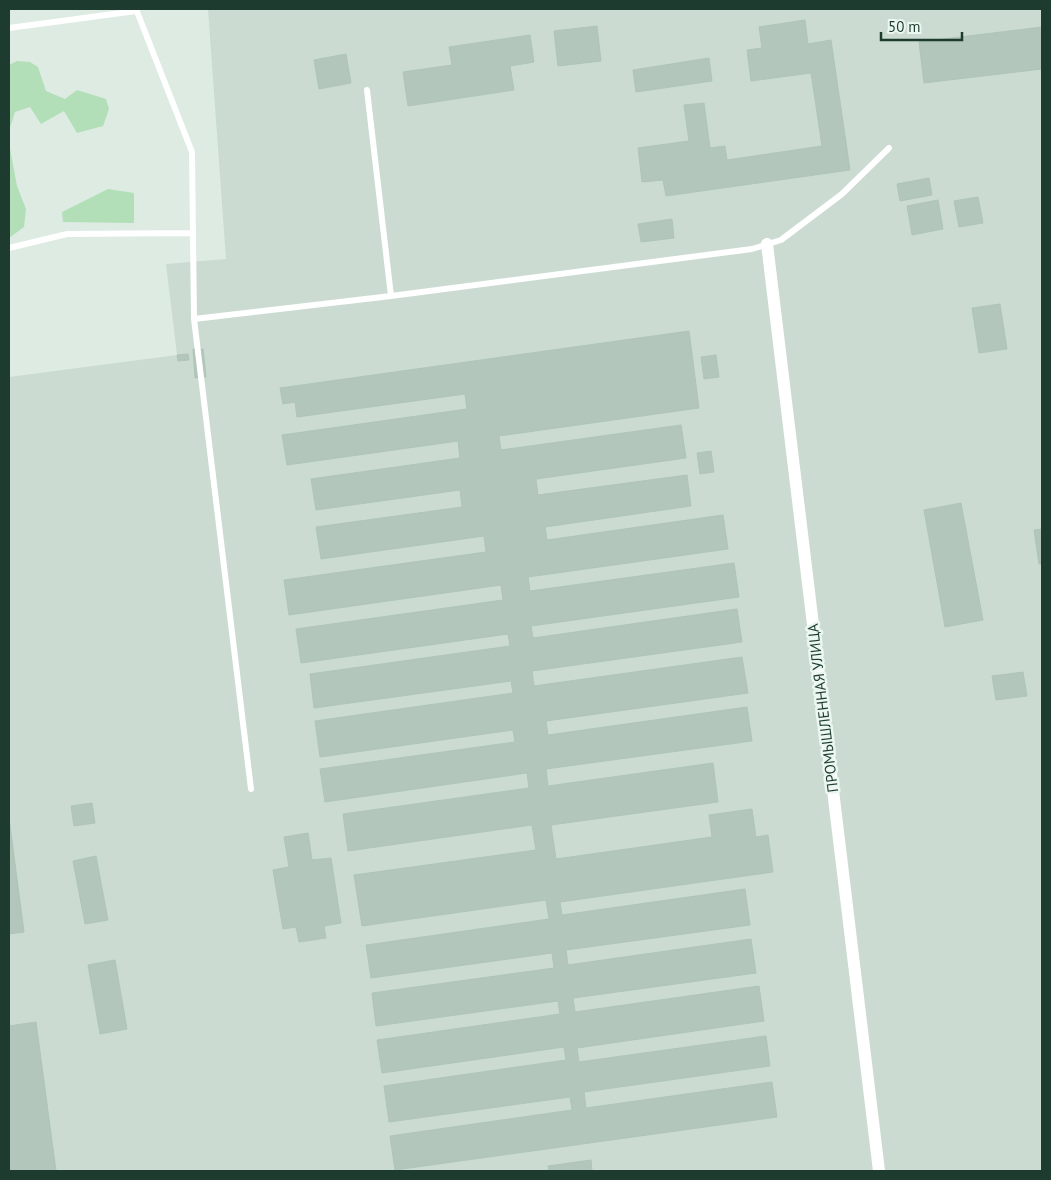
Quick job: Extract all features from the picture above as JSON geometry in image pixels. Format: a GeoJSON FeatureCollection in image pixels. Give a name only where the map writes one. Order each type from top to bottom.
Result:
{"type":"FeatureCollection","features":[{"type":"Feature","properties":{"kind":"street","name":"ПРОМЫШЛЕННАЯ УЛИЦА"},"geometry":{"type":"LineString","coordinates":[[767,244],[879,1171]]}},
{"type":"Feature","properties":{"kind":"lane"},"geometry":{"type":"LineString","coordinates":[[9,28],[136,10],[192,152],[194,319],[251,789]]}},
{"type":"Feature","properties":{"kind":"lane"},"geometry":{"type":"LineString","coordinates":[[368,90],[391,296]]}},
{"type":"Feature","properties":{"kind":"lane"},"geometry":{"type":"LineString","coordinates":[[194,319],[391,296],[752,248],[782,240],[842,194],[889,148]]}},
{"type":"Feature","properties":{"kind":"lane"},"geometry":{"type":"LineString","coordinates":[[9,248],[67,234],[193,233]]}},
{"type":"Feature","properties":{"kind":"shaded area"},"geometry":{"type":"Polygon","coordinates":[[[208,9],[1042,9],[1042,1171],[9,1171],[9,377],[177,355],[166,264],[226,259],[208,9]]]}},
{"type":"Feature","properties":{"kind":"green space"},"geometry":{"type":"Polygon","coordinates":[[[17,61],[30,62],[38,67],[46,91],[65,99],[77,90],[106,99],[109,109],[103,126],[77,133],[64,111],[41,124],[30,107],[15,112],[9,131],[9,65],[17,61]]]}},
{"type":"Feature","properties":{"kind":"green space"},"geometry":{"type":"Polygon","coordinates":[[[9,143],[17,186],[26,209],[24,227],[9,238],[9,143]]]}},
{"type":"Feature","properties":{"kind":"green space"},"geometry":{"type":"Polygon","coordinates":[[[108,189],[134,193],[134,223],[63,222],[62,212],[108,189]]]}},
{"type":"Feature","properties":{"kind":"building"},"geometry":{"type":"Polygon","coordinates":[[[805,20],[808,44],[831,40],[850,170],[666,196],[663,180],[642,182],[638,148],[689,141],[684,105],[704,103],[710,148],[725,146],[727,160],[822,146],[811,73],[751,81],[747,50],[762,48],[759,27],[805,20]]]}},
{"type":"Feature","properties":{"kind":"building"},"geometry":{"type":"Polygon","coordinates":[[[597,26],[601,61],[558,66],[554,31],[597,26]]]}},
{"type":"Feature","properties":{"kind":"building"},"geometry":{"type":"Polygon","coordinates":[[[1042,27],[1042,69],[924,83],[919,42],[1042,27]]]}},
{"type":"Feature","properties":{"kind":"building"},"geometry":{"type":"Polygon","coordinates":[[[530,35],[534,62],[510,66],[514,90],[408,106],[403,72],[452,65],[449,47],[530,35]]]}},
{"type":"Feature","properties":{"kind":"building"},"geometry":{"type":"Polygon","coordinates":[[[346,54],[351,83],[319,89],[314,60],[346,54]]]}},
{"type":"Feature","properties":{"kind":"building"},"geometry":{"type":"Polygon","coordinates":[[[709,58],[712,81],[636,92],[633,70],[709,58]]]}},
{"type":"Feature","properties":{"kind":"building"},"geometry":{"type":"Polygon","coordinates":[[[929,178],[932,195],[900,201],[897,184],[929,178]]]}},
{"type":"Feature","properties":{"kind":"building"},"geometry":{"type":"Polygon","coordinates":[[[978,197],[983,223],[959,227],[954,201],[978,197]]]}},
{"type":"Feature","properties":{"kind":"building"},"geometry":{"type":"Polygon","coordinates":[[[938,200],[943,229],[912,235],[907,206],[938,200]]]}},
{"type":"Feature","properties":{"kind":"building"},"geometry":{"type":"Polygon","coordinates":[[[672,219],[674,238],[641,242],[638,224],[672,219]]]}},
{"type":"Feature","properties":{"kind":"building"},"geometry":{"type":"Polygon","coordinates":[[[1000,304],[1007,349],[979,353],[972,308],[1000,304]]]}},
{"type":"Feature","properties":{"kind":"building"},"geometry":{"type":"Polygon","coordinates":[[[689,331],[699,408],[499,436],[501,450],[681,425],[686,458],[536,479],[538,495],[687,475],[691,506],[545,527],[547,540],[723,515],[728,549],[528,577],[530,591],[734,563],[739,597],[531,626],[533,638],[737,609],[742,642],[532,671],[534,686],[742,657],[748,693],[546,721],[548,735],[747,707],[752,741],[546,769],[548,786],[713,763],[718,802],[551,825],[556,859],[712,837],[709,815],[752,809],[756,837],[768,835],[773,872],[560,902],[562,915],[745,889],[750,925],[566,950],[568,965],[751,939],[756,973],[573,998],[575,1012],[759,986],[764,1021],[577,1048],[579,1062],[766,1036],[770,1066],[584,1092],[586,1108],[772,1082],[777,1117],[395,1170],[390,1136],[572,1110],[570,1097],[389,1122],[384,1086],[566,1060],[564,1047],[382,1073],[377,1040],[560,1014],[558,1001],[376,1026],[372,993],[554,968],[552,953],[371,978],[366,945],[549,919],[546,900],[362,926],[354,875],[536,850],[532,825],[348,851],[343,814],[529,788],[527,773],[325,802],[320,769],[515,742],[513,730],[320,757],[315,721],[513,693],[511,681],[314,708],[310,674],[510,646],[508,634],[301,663],[296,629],[503,600],[501,585],[289,615],[284,580],[486,552],[484,536],[321,559],[316,527],[462,507],[460,490],[316,510],[311,479],[460,458],[458,441],[287,465],[282,435],[467,409],[465,394],[297,417],[295,402],[283,404],[280,388],[689,331]]]}},
{"type":"Feature","properties":{"kind":"building"},"geometry":{"type":"Polygon","coordinates":[[[193,349],[203,349],[206,377],[195,378],[193,349]]]}},
{"type":"Feature","properties":{"kind":"building"},"geometry":{"type":"Polygon","coordinates":[[[188,354],[189,360],[178,361],[177,355],[188,354]]]}},
{"type":"Feature","properties":{"kind":"building"},"geometry":{"type":"Polygon","coordinates":[[[716,355],[719,377],[704,379],[701,357],[716,355]]]}},
{"type":"Feature","properties":{"kind":"building"},"geometry":{"type":"Polygon","coordinates":[[[711,451],[714,472],[700,474],[697,453],[711,451]]]}},
{"type":"Feature","properties":{"kind":"building"},"geometry":{"type":"Polygon","coordinates":[[[961,503],[983,620],[945,627],[924,510],[961,503]]]}},
{"type":"Feature","properties":{"kind":"building"},"geometry":{"type":"Polygon","coordinates":[[[1042,529],[1042,564],[1039,564],[1034,530],[1042,529]]]}},
{"type":"Feature","properties":{"kind":"building"},"geometry":{"type":"Polygon","coordinates":[[[1023,672],[1027,696],[996,700],[992,676],[1023,672]]]}},
{"type":"Feature","properties":{"kind":"building"},"geometry":{"type":"Polygon","coordinates":[[[92,803],[95,823],[74,826],[71,806],[92,803]]]}},
{"type":"Feature","properties":{"kind":"building"},"geometry":{"type":"Polygon","coordinates":[[[9,818],[24,932],[9,934],[9,818]]]}},
{"type":"Feature","properties":{"kind":"building"},"geometry":{"type":"Polygon","coordinates":[[[308,833],[312,860],[331,858],[341,923],[324,926],[326,938],[299,942],[296,927],[283,929],[273,870],[289,867],[284,837],[308,833]]]}},
{"type":"Feature","properties":{"kind":"building"},"geometry":{"type":"Polygon","coordinates":[[[96,856],[108,920],[85,924],[73,861],[96,856]]]}},
{"type":"Feature","properties":{"kind":"building"},"geometry":{"type":"Polygon","coordinates":[[[115,960],[127,1029],[100,1034],[88,965],[115,960]]]}},
{"type":"Feature","properties":{"kind":"building"},"geometry":{"type":"Polygon","coordinates":[[[36,1022],[56,1171],[9,1171],[9,1026],[36,1022]]]}},
{"type":"Feature","properties":{"kind":"building"},"geometry":{"type":"Polygon","coordinates":[[[591,1160],[592,1171],[549,1171],[548,1166],[591,1160]]]}}]}
